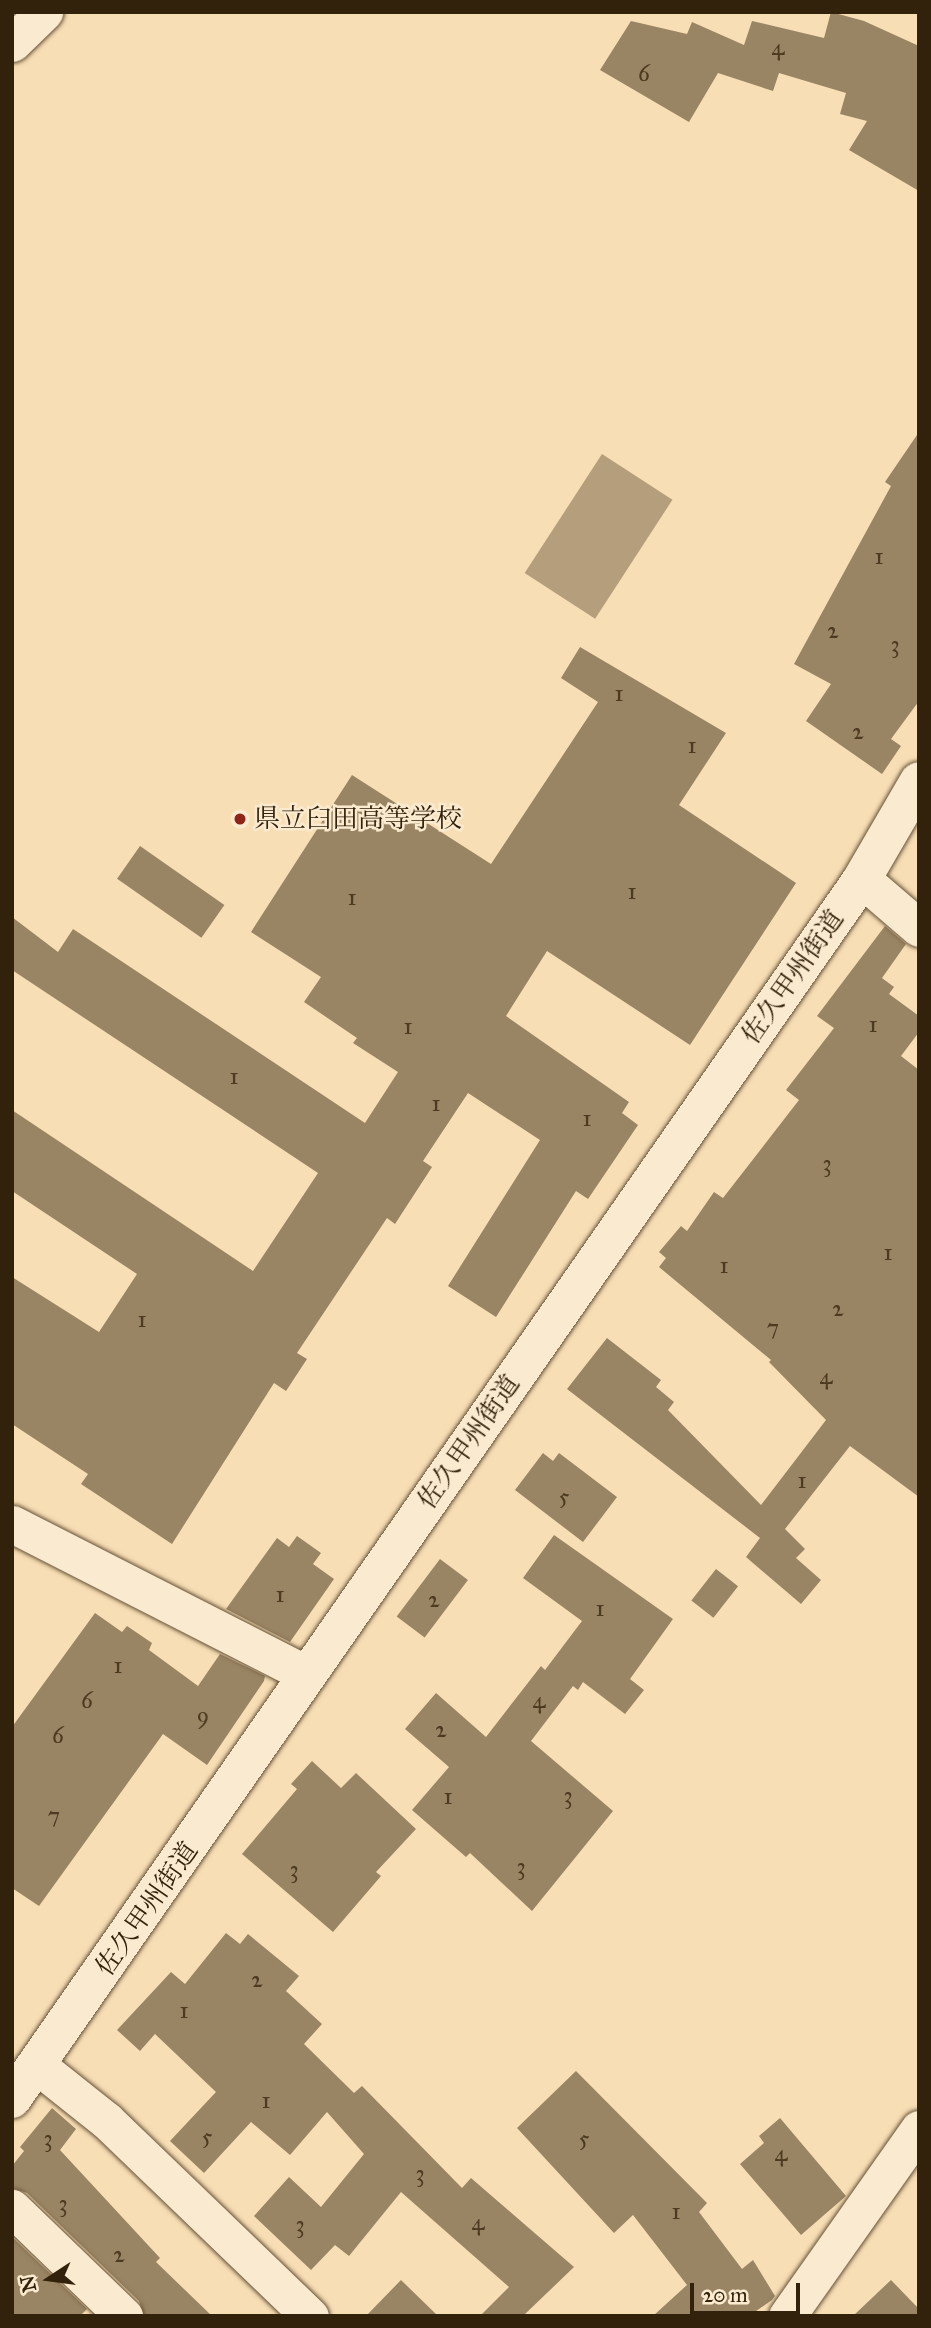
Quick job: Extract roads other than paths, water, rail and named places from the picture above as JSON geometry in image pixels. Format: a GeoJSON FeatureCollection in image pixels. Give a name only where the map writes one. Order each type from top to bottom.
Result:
{"type":"FeatureCollection","features":[{"type":"Feature","properties":{"kind":"street"},"geometry":{"type":"LineString","coordinates":[[12,43],[44,12]]}},
{"type":"Feature","properties":{"kind":"street","name":"佐久甲州街道"},"geometry":{"type":"LineString","coordinates":[[12,2099],[38,2066],[307,1674],[862,879],[919,782]]}},
{"type":"Feature","properties":{"kind":"street"},"geometry":{"type":"LineString","coordinates":[[862,879],[919,928]]}},
{"type":"Feature","properties":{"kind":"street"},"geometry":{"type":"LineString","coordinates":[[12,1524],[307,1674]]}},
{"type":"Feature","properties":{"kind":"street"},"geometry":{"type":"LineString","coordinates":[[38,2066],[106,2120],[310,2316]]}},
{"type":"Feature","properties":{"kind":"street"},"geometry":{"type":"LineString","coordinates":[[787,2316],[919,2129]]}},
{"type":"Feature","properties":{"kind":"street"},"geometry":{"type":"LineString","coordinates":[[12,2208],[124,2316]]}},
{"type":"Feature","properties":{"kind":"place","name":"県立臼田高等学校"},"geometry":{"type":"Point","coordinates":[240,819]}}]}
